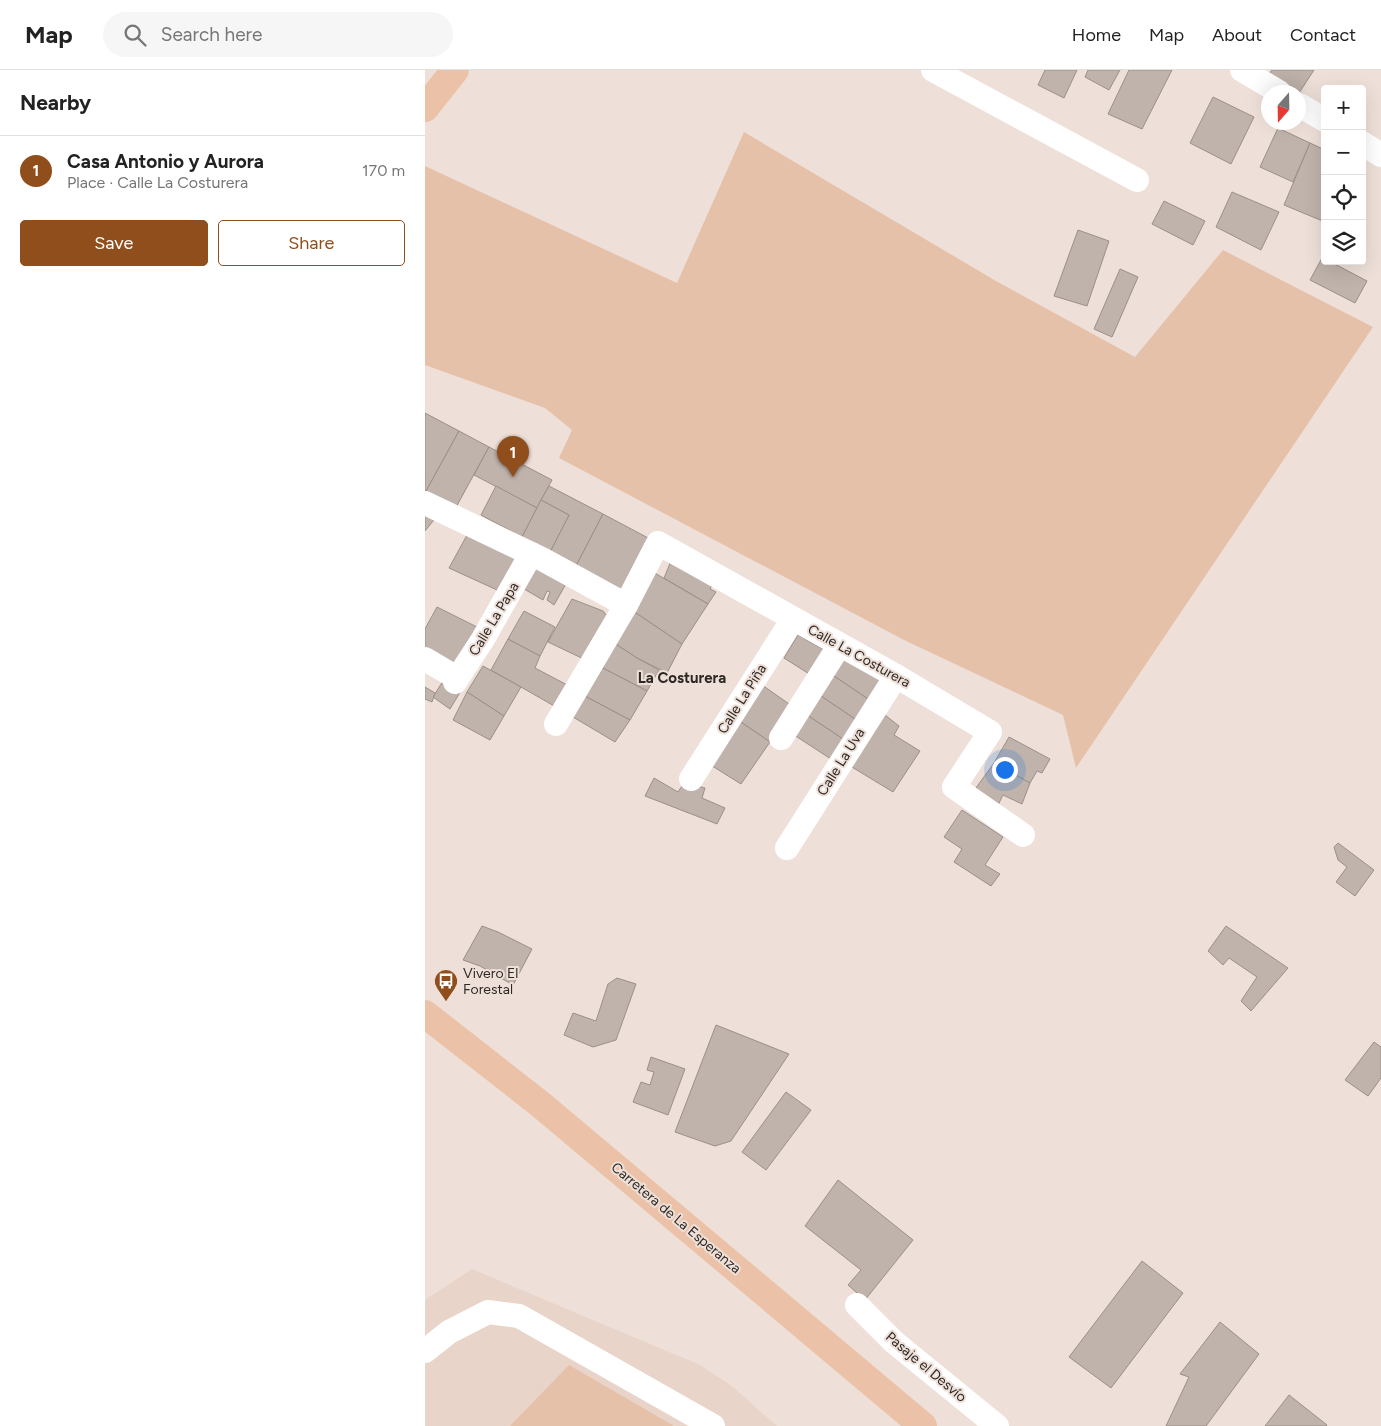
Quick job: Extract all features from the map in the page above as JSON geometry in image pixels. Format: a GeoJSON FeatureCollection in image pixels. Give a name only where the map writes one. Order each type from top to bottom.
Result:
{"type":"FeatureCollection","features":[{"type":"Feature","properties":{"kind":"main road"},"geometry":{"type":"LineString","coordinates":[[425,108],[455,70]]}},
{"type":"Feature","properties":{"kind":"main road","name":"Carretera de La Esperanza"},"geometry":{"type":"LineString","coordinates":[[425,1014],[547,1110],[923,1426]]}},
{"type":"Feature","properties":{"kind":"street"},"geometry":{"type":"LineString","coordinates":[[933,70],[1137,180]]}},
{"type":"Feature","properties":{"kind":"street"},"geometry":{"type":"LineString","coordinates":[[1242,70],[1267,85]]}},
{"type":"Feature","properties":{"kind":"street"},"geometry":{"type":"LineString","coordinates":[[1306,108],[1321,118]]}},
{"type":"Feature","properties":{"kind":"street"},"geometry":{"type":"LineString","coordinates":[[1366,145],[1381,154]]}},
{"type":"Feature","properties":{"kind":"street"},"geometry":{"type":"LineString","coordinates":[[425,503],[531,554],[626,605]]}},
{"type":"Feature","properties":{"kind":"street","name":"Calle La Costurera"},"geometry":{"type":"LineString","coordinates":[[556,724],[626,605],[658,543],[991,732],[954,787],[1023,835]]}},
{"type":"Feature","properties":{"kind":"street","name":"Calle La Papa"},"geometry":{"type":"LineString","coordinates":[[425,658],[451,677],[483,639],[531,554]]}},
{"type":"Feature","properties":{"kind":"street","name":"Calle La Piña"},"geometry":{"type":"LineString","coordinates":[[691,779],[793,619]]}},
{"type":"Feature","properties":{"kind":"street"},"geometry":{"type":"LineString","coordinates":[[781,738],[839,646]]}},
{"type":"Feature","properties":{"kind":"street","name":"Calle La Uva"},"geometry":{"type":"LineString","coordinates":[[787,848],[895,676]]}},
{"type":"Feature","properties":{"kind":"street","name":"Pasaje el Desvío"},"geometry":{"type":"LineString","coordinates":[[857,1305],[894,1342],[997,1426]]}},
{"type":"Feature","properties":{"kind":"street"},"geometry":{"type":"LineString","coordinates":[[425,1351],[449,1332],[488,1312],[519,1316],[713,1426]]}},
{"type":"Feature","properties":{"kind":"shaded area"},"geometry":{"type":"Polygon","coordinates":[[[744,132],[996,281],[1135,357],[1223,250],[1373,327],[1076,768],[1063,715],[904,640],[559,458],[572,430],[545,408],[425,365],[425,166],[677,283],[744,132]]]}},
{"type":"Feature","properties":{"kind":"shaded area"},"geometry":{"type":"Polygon","coordinates":[[[472,1269],[700,1365],[732,1386],[777,1426],[425,1426],[425,1300],[472,1269]]]}},
{"type":"Feature","properties":{"kind":"shaded area"},"geometry":{"type":"Polygon","coordinates":[[[569,1365],[674,1426],[510,1426],[569,1365]]]}},
{"type":"Feature","properties":{"kind":"building"},"geometry":{"type":"Polygon","coordinates":[[[1045,70],[1077,70],[1064,98],[1038,85],[1045,70]]]}},
{"type":"Feature","properties":{"kind":"building"},"geometry":{"type":"Polygon","coordinates":[[[1088,70],[1120,70],[1109,90],[1085,77],[1088,70]]]}},
{"type":"Feature","properties":{"kind":"building"},"geometry":{"type":"Polygon","coordinates":[[[1129,70],[1172,70],[1142,129],[1108,114],[1129,70]]]}},
{"type":"Feature","properties":{"kind":"building"},"geometry":{"type":"Polygon","coordinates":[[[1272,70],[1314,70],[1304,85],[1286,85],[1269,74],[1272,70]]]}},
{"type":"Feature","properties":{"kind":"building"},"geometry":{"type":"Polygon","coordinates":[[[1213,97],[1254,117],[1231,164],[1190,143],[1213,97]]]}},
{"type":"Feature","properties":{"kind":"building"},"geometry":{"type":"Polygon","coordinates":[[[1277,130],[1282,130],[1310,143],[1293,182],[1260,167],[1277,130]]]}},
{"type":"Feature","properties":{"kind":"building"},"geometry":{"type":"Polygon","coordinates":[[[1310,143],[1321,148],[1321,220],[1284,205],[1310,143]]]}},
{"type":"Feature","properties":{"kind":"building"},"geometry":{"type":"Polygon","coordinates":[[[1232,192],[1279,212],[1261,250],[1216,227],[1232,192]]]}},
{"type":"Feature","properties":{"kind":"building"},"geometry":{"type":"Polygon","coordinates":[[[1164,201],[1205,221],[1193,245],[1152,224],[1164,201]]]}},
{"type":"Feature","properties":{"kind":"building"},"geometry":{"type":"Polygon","coordinates":[[[1078,230],[1109,241],[1087,306],[1054,296],[1078,230]]]}},
{"type":"Feature","properties":{"kind":"building"},"geometry":{"type":"Polygon","coordinates":[[[1321,260],[1321,265],[1337,265],[1367,281],[1355,303],[1310,280],[1321,260]]]}},
{"type":"Feature","properties":{"kind":"building"},"geometry":{"type":"Polygon","coordinates":[[[1120,269],[1138,277],[1112,337],[1094,329],[1120,269]]]}},
{"type":"Feature","properties":{"kind":"building"},"geometry":{"type":"Polygon","coordinates":[[[425,413],[459,431],[425,493],[425,413]]]}},
{"type":"Feature","properties":{"kind":"building"},"geometry":{"type":"Polygon","coordinates":[[[459,431],[489,447],[455,509],[425,493],[459,431]]]}},
{"type":"Feature","properties":{"kind":"building"},"geometry":{"type":"Polygon","coordinates":[[[489,447],[552,480],[537,508],[474,475],[489,447]]]}},
{"type":"Feature","properties":{"kind":"building"},"geometry":{"type":"Polygon","coordinates":[[[496,486],[537,508],[522,537],[481,515],[496,486]]]}},
{"type":"Feature","properties":{"kind":"building"},"geometry":{"type":"Polygon","coordinates":[[[549,486],[603,514],[576,566],[550,552],[569,515],[541,500],[549,486]]]}},
{"type":"Feature","properties":{"kind":"building"},"geometry":{"type":"Polygon","coordinates":[[[541,500],[569,515],[550,552],[522,537],[541,500]]]}},
{"type":"Feature","properties":{"kind":"building"},"geometry":{"type":"Polygon","coordinates":[[[425,509],[437,516],[425,531],[425,509]]]}},
{"type":"Feature","properties":{"kind":"building"},"geometry":{"type":"Polygon","coordinates":[[[603,514],[652,540],[624,592],[576,566],[603,514]]]}},
{"type":"Feature","properties":{"kind":"building"},"geometry":{"type":"Polygon","coordinates":[[[472,526],[531,554],[508,595],[449,568],[472,526]]]}},
{"type":"Feature","properties":{"kind":"building"},"geometry":{"type":"Polygon","coordinates":[[[542,559],[571,575],[554,605],[547,600],[550,592],[547,591],[543,600],[519,586],[542,559]]]}},
{"type":"Feature","properties":{"kind":"building"},"geometry":{"type":"Polygon","coordinates":[[[671,561],[717,576],[710,589],[716,592],[708,604],[664,578],[671,561]]]}},
{"type":"Feature","properties":{"kind":"building"},"geometry":{"type":"Polygon","coordinates":[[[653,572],[708,604],[682,644],[630,609],[653,572]]]}},
{"type":"Feature","properties":{"kind":"building"},"geometry":{"type":"Polygon","coordinates":[[[572,599],[603,611],[612,622],[590,662],[548,642],[572,599]]]}},
{"type":"Feature","properties":{"kind":"building"},"geometry":{"type":"Polygon","coordinates":[[[437,607],[483,630],[457,670],[425,652],[425,629],[437,607]]]}},
{"type":"Feature","properties":{"kind":"building"},"geometry":{"type":"Polygon","coordinates":[[[630,609],[682,644],[667,673],[637,658],[611,641],[630,609]]]}},
{"type":"Feature","properties":{"kind":"building"},"geometry":{"type":"Polygon","coordinates":[[[524,611],[555,627],[540,656],[508,639],[524,611]]]}},
{"type":"Feature","properties":{"kind":"building"},"geometry":{"type":"Polygon","coordinates":[[[798,635],[828,652],[814,677],[784,658],[798,635]]]}},
{"type":"Feature","properties":{"kind":"building"},"geometry":{"type":"Polygon","coordinates":[[[508,639],[540,656],[535,668],[573,688],[563,711],[491,670],[508,639]]]}},
{"type":"Feature","properties":{"kind":"building"},"geometry":{"type":"Polygon","coordinates":[[[611,641],[659,670],[647,691],[599,666],[611,641]]]}},
{"type":"Feature","properties":{"kind":"building"},"geometry":{"type":"Polygon","coordinates":[[[841,653],[887,676],[871,701],[831,674],[841,653]]]}},
{"type":"Feature","properties":{"kind":"building"},"geometry":{"type":"Polygon","coordinates":[[[483,666],[521,687],[504,716],[467,692],[483,666]]]}},
{"type":"Feature","properties":{"kind":"building"},"geometry":{"type":"Polygon","coordinates":[[[599,666],[647,691],[630,720],[581,694],[599,666]]]}},
{"type":"Feature","properties":{"kind":"building"},"geometry":{"type":"Polygon","coordinates":[[[831,674],[871,701],[858,721],[818,694],[831,674]]]}},
{"type":"Feature","properties":{"kind":"building"},"geometry":{"type":"Polygon","coordinates":[[[443,681],[462,689],[450,709],[433,697],[443,681]]]}},
{"type":"Feature","properties":{"kind":"building"},"geometry":{"type":"Polygon","coordinates":[[[762,685],[792,706],[770,742],[738,720],[762,685]]]}},
{"type":"Feature","properties":{"kind":"building"},"geometry":{"type":"Polygon","coordinates":[[[425,687],[435,693],[432,702],[425,699],[425,687]]]}},
{"type":"Feature","properties":{"kind":"building"},"geometry":{"type":"Polygon","coordinates":[[[467,692],[504,716],[490,740],[453,720],[467,692]]]}},
{"type":"Feature","properties":{"kind":"building"},"geometry":{"type":"Polygon","coordinates":[[[581,694],[630,720],[615,742],[568,714],[581,694]]]}},
{"type":"Feature","properties":{"kind":"building"},"geometry":{"type":"Polygon","coordinates":[[[818,694],[858,721],[846,741],[804,713],[818,694]]]}},
{"type":"Feature","properties":{"kind":"building"},"geometry":{"type":"Polygon","coordinates":[[[876,708],[899,726],[894,735],[920,751],[893,792],[842,761],[876,708]]]}},
{"type":"Feature","properties":{"kind":"building"},"geometry":{"type":"Polygon","coordinates":[[[804,713],[846,741],[834,761],[791,733],[804,713]]]}},
{"type":"Feature","properties":{"kind":"building"},"geometry":{"type":"Polygon","coordinates":[[[738,720],[770,742],[741,784],[709,764],[738,720]]]}},
{"type":"Feature","properties":{"kind":"building"},"geometry":{"type":"Polygon","coordinates":[[[1009,737],[1050,759],[1042,773],[1037,771],[1030,783],[994,763],[1009,737]]]}},
{"type":"Feature","properties":{"kind":"building"},"geometry":{"type":"Polygon","coordinates":[[[994,763],[1030,783],[1022,804],[1003,795],[998,805],[973,792],[994,763]]]}},
{"type":"Feature","properties":{"kind":"building"},"geometry":{"type":"Polygon","coordinates":[[[654,778],[678,792],[684,783],[705,788],[702,798],[725,808],[717,824],[645,796],[654,778]]]}},
{"type":"Feature","properties":{"kind":"building"},"geometry":{"type":"Polygon","coordinates":[[[962,810],[1003,837],[985,865],[1000,874],[991,886],[954,862],[962,849],[944,837],[962,810]]]}},
{"type":"Feature","properties":{"kind":"building"},"geometry":{"type":"Polygon","coordinates":[[[1338,843],[1374,870],[1355,896],[1336,882],[1347,867],[1338,860],[1334,847],[1338,843]]]}},
{"type":"Feature","properties":{"kind":"building"},"geometry":{"type":"Polygon","coordinates":[[[482,926],[532,949],[513,985],[480,966],[463,960],[482,926]]]}},
{"type":"Feature","properties":{"kind":"building"},"geometry":{"type":"Polygon","coordinates":[[[1226,926],[1288,968],[1251,1011],[1241,1001],[1257,977],[1229,958],[1223,965],[1208,951],[1226,926]]]}},
{"type":"Feature","properties":{"kind":"building"},"geometry":{"type":"Polygon","coordinates":[[[617,978],[636,984],[616,1040],[593,1047],[564,1035],[573,1013],[596,1021],[608,984],[617,978]]]}},
{"type":"Feature","properties":{"kind":"building"},"geometry":{"type":"Polygon","coordinates":[[[716,1025],[789,1054],[731,1141],[715,1146],[675,1132],[716,1025]]]}},
{"type":"Feature","properties":{"kind":"building"},"geometry":{"type":"Polygon","coordinates":[[[1374,1042],[1381,1047],[1381,1078],[1368,1096],[1345,1080],[1374,1042]]]}},
{"type":"Feature","properties":{"kind":"building"},"geometry":{"type":"Polygon","coordinates":[[[651,1057],[685,1069],[668,1115],[633,1102],[641,1082],[650,1085],[654,1072],[647,1070],[651,1057]]]}},
{"type":"Feature","properties":{"kind":"building"},"geometry":{"type":"Polygon","coordinates":[[[786,1092],[811,1110],[766,1170],[742,1152],[786,1092]]]}},
{"type":"Feature","properties":{"kind":"building"},"geometry":{"type":"Polygon","coordinates":[[[838,1180],[913,1240],[865,1300],[848,1285],[861,1270],[805,1226],[838,1180]]]}},
{"type":"Feature","properties":{"kind":"building"},"geometry":{"type":"Polygon","coordinates":[[[1142,1261],[1183,1293],[1111,1388],[1069,1357],[1142,1261]]]}},
{"type":"Feature","properties":{"kind":"building"},"geometry":{"type":"Polygon","coordinates":[[[1220,1322],[1259,1354],[1206,1426],[1166,1426],[1189,1377],[1180,1374],[1220,1322]]]}},
{"type":"Feature","properties":{"kind":"building"},"geometry":{"type":"Polygon","coordinates":[[[1289,1395],[1327,1425],[1265,1426],[1289,1395]]]}},
{"type":"Feature","properties":{"kind":"place","name":"Casa Antonio y Aurora"},"geometry":{"type":"Point","coordinates":[513,477]}},
{"type":"Feature","properties":{"kind":"place","name":"Vivero El Forestal"},"geometry":{"type":"Point","coordinates":[446,1002]}},
{"type":"Feature","properties":{"kind":"district","name":"La Costurera"},"geometry":{"type":"Point","coordinates":[682,678]}}]}
